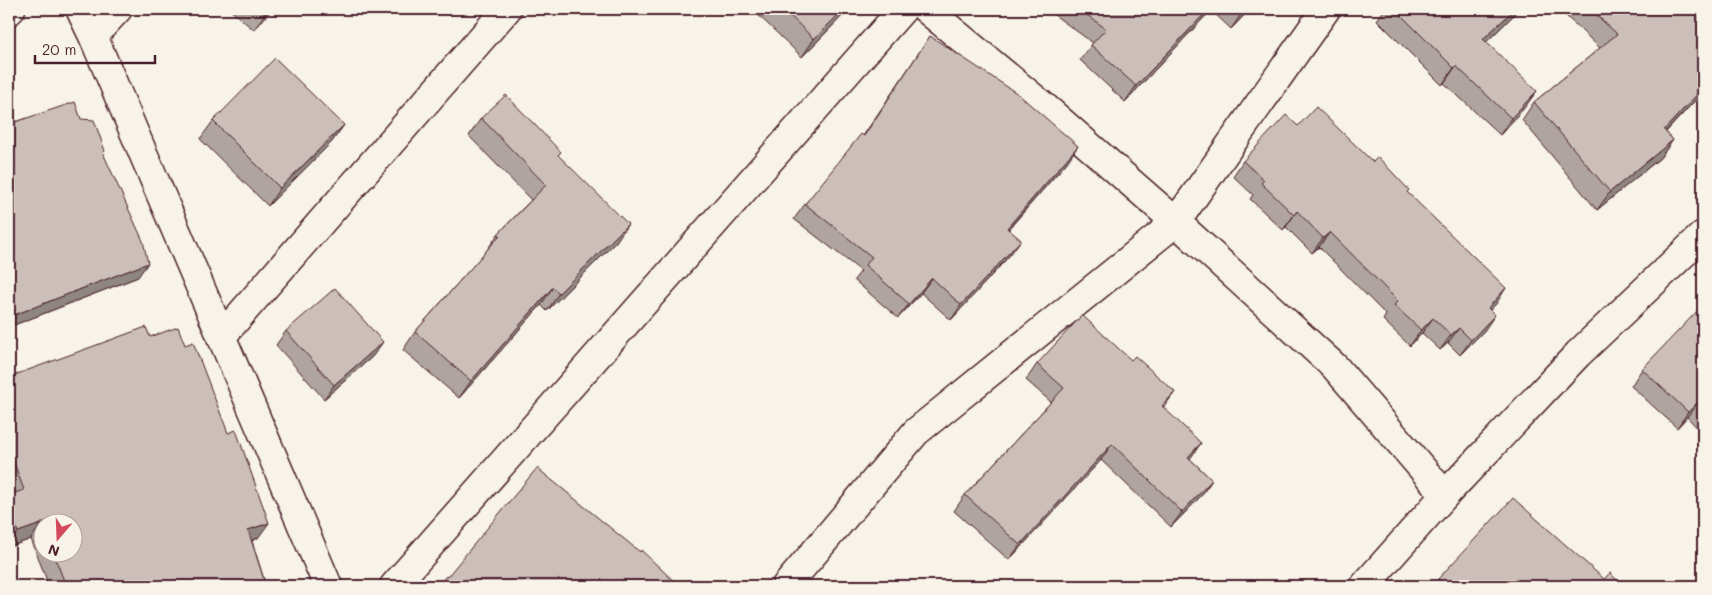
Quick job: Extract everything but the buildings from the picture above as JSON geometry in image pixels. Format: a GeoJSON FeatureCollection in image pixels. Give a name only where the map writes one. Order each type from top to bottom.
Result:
{"type":"FeatureCollection","features":[{"type":"Feature","properties":{"kind":"street"},"geometry":{"type":"LineString","coordinates":[[80,9],[328,586]]}},
{"type":"Feature","properties":{"kind":"street"},"geometry":{"type":"LineString","coordinates":[[93,36],[118,9]]}},
{"type":"Feature","properties":{"kind":"street"},"geometry":{"type":"LineString","coordinates":[[221,337],[507,9]]}},
{"type":"Feature","properties":{"kind":"street"},"geometry":{"type":"LineString","coordinates":[[394,586],[903,9]]}},
{"type":"Feature","properties":{"kind":"street"},"geometry":{"type":"LineString","coordinates":[[926,9],[1048,110],[1176,222],[1335,367],[1444,495]]}},
{"type":"Feature","properties":{"kind":"street"},"geometry":{"type":"LineString","coordinates":[[786,586],[916,432],[1176,222],[1326,9]]}},
{"type":"Feature","properties":{"kind":"street"},"geometry":{"type":"LineString","coordinates":[[1364,586],[1444,495],[1578,354],[1703,235]]}}]}
